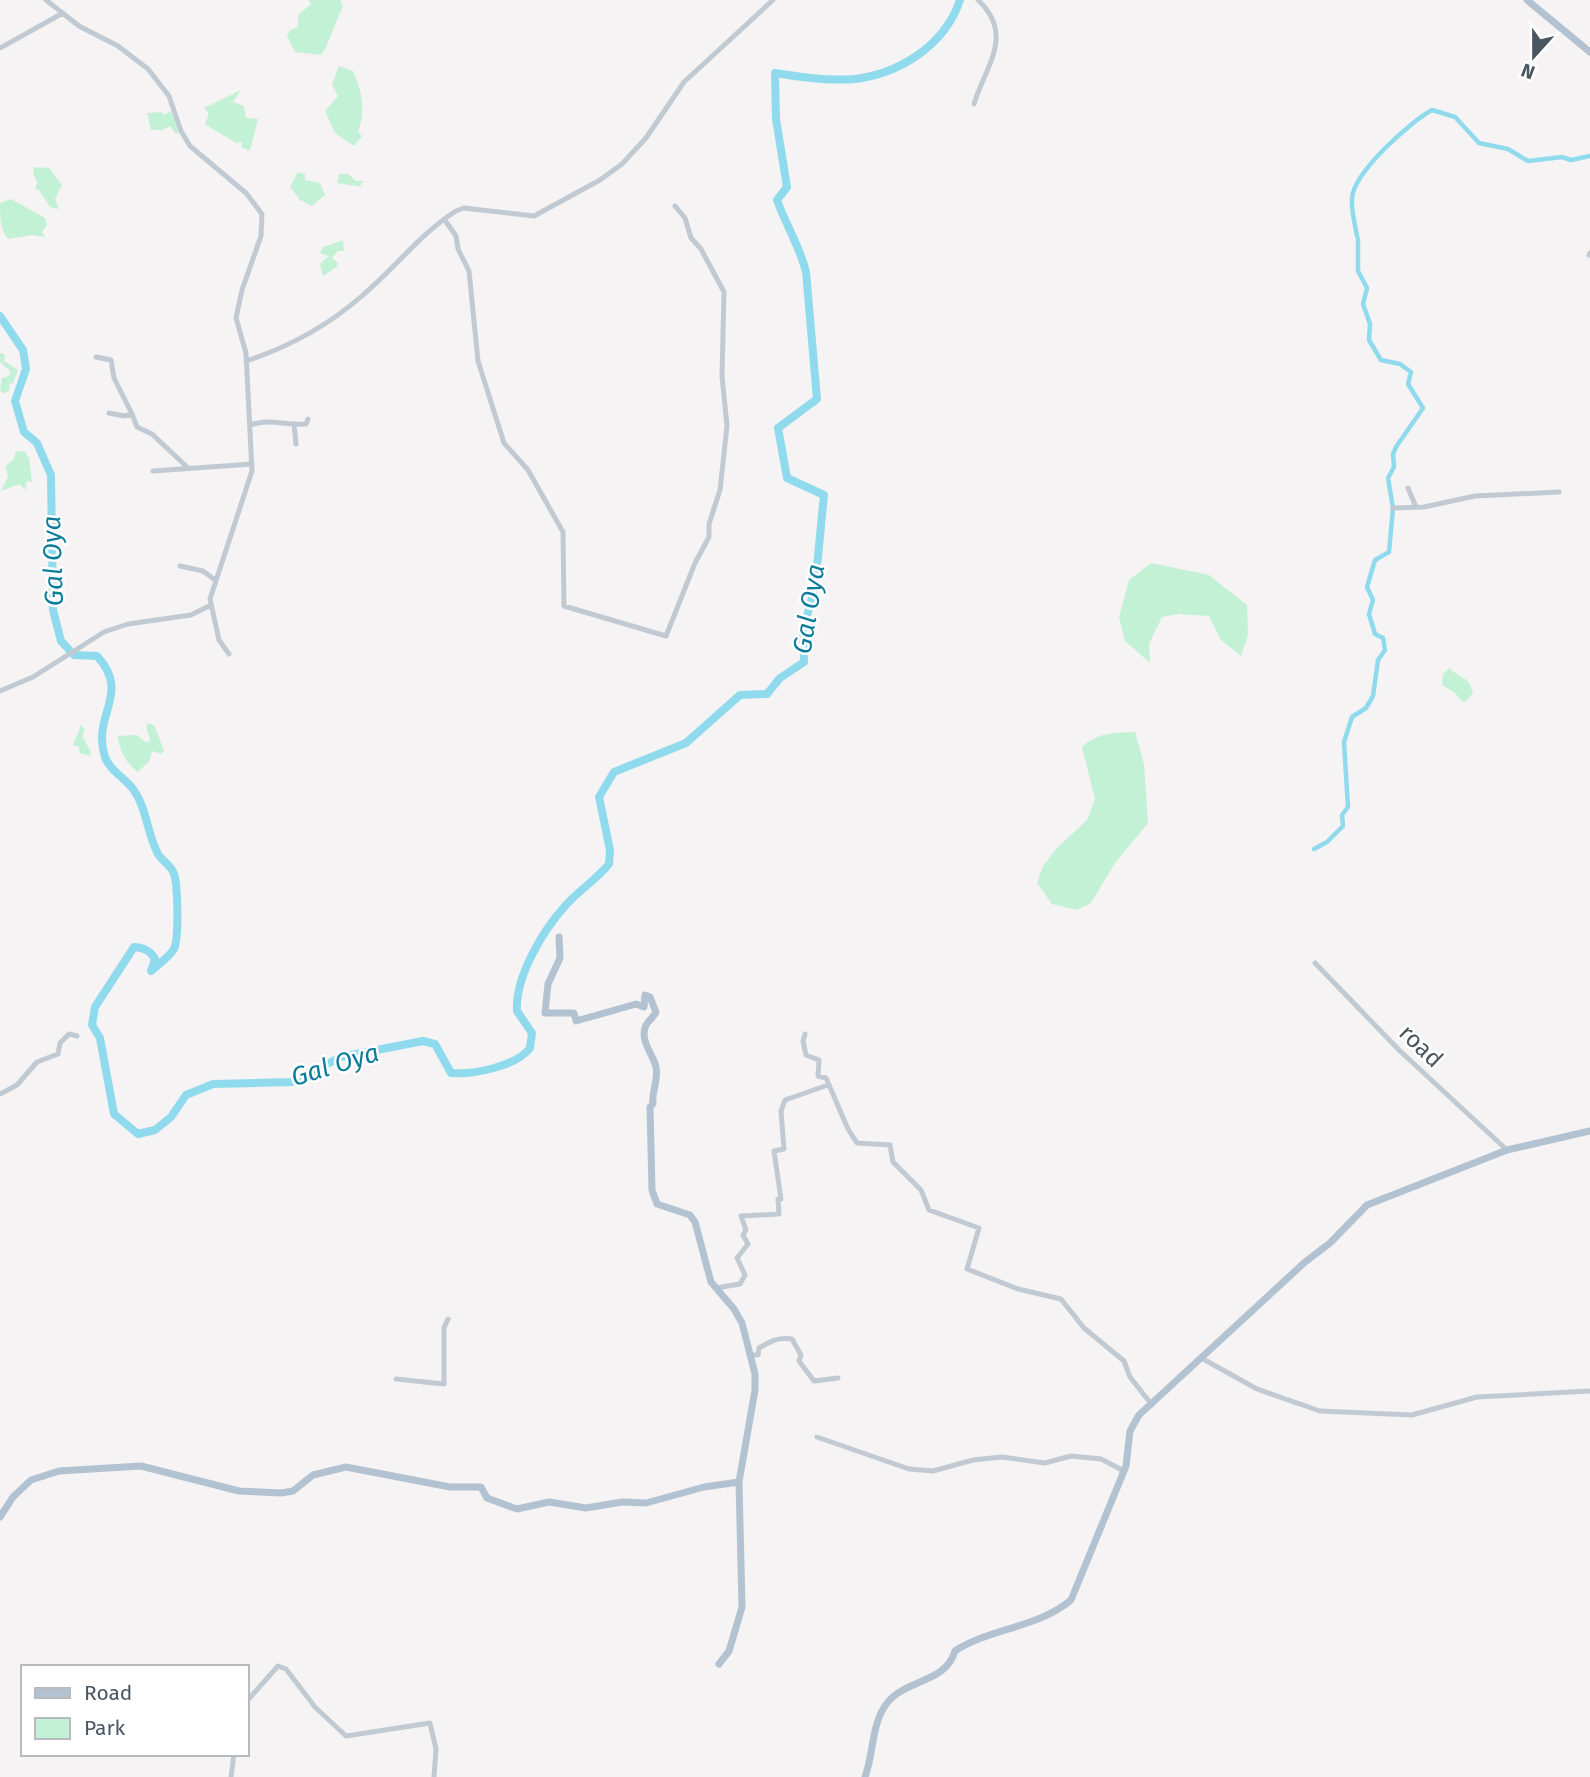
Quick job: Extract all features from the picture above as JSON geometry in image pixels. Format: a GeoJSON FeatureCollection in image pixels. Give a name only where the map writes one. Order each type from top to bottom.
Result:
{"type":"FeatureCollection","features":[{"type":"Feature","properties":{"kind":"main road"},"geometry":{"type":"LineString","coordinates":[[1527,0],[1590,52]]}},
{"type":"Feature","properties":{"kind":"main road"},"geometry":{"type":"LineString","coordinates":[[559,937],[560,958],[548,984],[545,1013],[574,1013],[576,1021],[636,1004],[644,1007],[645,995],[650,997],[656,1012],[646,1025],[644,1040],[656,1067],[656,1080],[651,1095],[653,1104],[650,1107],[652,1190],[657,1203],[690,1215],[695,1222],[716,1288],[734,1309],[752,1355],[755,1390],[739,1482],[742,1607],[730,1651],[719,1664]]}},
{"type":"Feature","properties":{"kind":"main road"},"geometry":{"type":"LineString","coordinates":[[865,1777],[870,1766],[877,1723],[887,1703],[900,1691],[942,1671],[951,1664],[955,1651],[966,1644],[1020,1626],[1053,1612],[1070,1600],[1124,1471],[1130,1432],[1139,1415],[1203,1359],[1305,1262],[1330,1243],[1362,1209],[1507,1150],[1590,1132]]}},
{"type":"Feature","properties":{"kind":"main road"},"geometry":{"type":"LineString","coordinates":[[0,1517],[13,1497],[31,1480],[59,1471],[141,1466],[239,1491],[281,1493],[293,1491],[313,1475],[346,1467],[450,1486],[481,1487],[487,1498],[517,1509],[549,1502],[586,1508],[622,1502],[646,1503],[704,1487],[739,1482]]}},
{"type":"Feature","properties":{"kind":"street"},"geometry":{"type":"LineString","coordinates":[[46,0],[62,13],[118,46],[148,69],[169,96],[181,131],[190,146],[260,208],[261,236],[242,290],[236,318],[246,361],[252,464],[243,503],[215,580],[211,605],[219,640],[229,654]]}},
{"type":"Feature","properties":{"kind":"street"},"geometry":{"type":"LineString","coordinates":[[246,361],[273,352],[324,326],[363,295],[444,219],[464,208],[534,216],[600,180],[622,164],[646,138],[684,82],[772,0]]}},
{"type":"Feature","properties":{"kind":"street"},"geometry":{"type":"LineString","coordinates":[[974,104],[989,71],[997,37],[996,22],[988,8],[978,0]]}},
{"type":"Feature","properties":{"kind":"street"},"geometry":{"type":"LineString","coordinates":[[0,48],[62,13]]}},
{"type":"Feature","properties":{"kind":"street"},"geometry":{"type":"LineString","coordinates":[[444,219],[456,236],[458,249],[469,271],[478,362],[504,443],[528,470],[563,532],[564,606],[666,636],[695,563],[709,537],[709,524],[720,490],[727,426],[722,376],[724,292],[701,249],[691,238],[685,218],[675,206]]}},
{"type":"Feature","properties":{"kind":"street"},"geometry":{"type":"LineString","coordinates":[[96,357],[111,360],[114,379],[137,427],[152,434],[187,467]]}},
{"type":"Feature","properties":{"kind":"street"},"geometry":{"type":"LineString","coordinates":[[109,413],[124,416],[132,414]]}},
{"type":"Feature","properties":{"kind":"street"},"geometry":{"type":"LineString","coordinates":[[250,425],[281,420],[306,424],[309,419]]}},
{"type":"Feature","properties":{"kind":"street"},"geometry":{"type":"LineString","coordinates":[[294,424],[296,444]]}},
{"type":"Feature","properties":{"kind":"street"},"geometry":{"type":"LineString","coordinates":[[153,471],[252,464]]}},
{"type":"Feature","properties":{"kind":"street"},"geometry":{"type":"LineString","coordinates":[[1408,488],[1416,508]]}},
{"type":"Feature","properties":{"kind":"street"},"geometry":{"type":"LineString","coordinates":[[1393,508],[1416,508],[1461,497],[1559,492]]}},
{"type":"Feature","properties":{"kind":"street"},"geometry":{"type":"LineString","coordinates":[[180,566],[203,571],[215,580]]}},
{"type":"Feature","properties":{"kind":"street"},"geometry":{"type":"LineString","coordinates":[[0,691],[33,677],[104,632],[128,624],[188,616],[211,605]]}},
{"type":"Feature","properties":{"kind":"street","name":"road"},"geometry":{"type":"LineString","coordinates":[[1315,963],[1400,1051],[1507,1150]]}},
{"type":"Feature","properties":{"kind":"street"},"geometry":{"type":"LineString","coordinates":[[0,1094],[17,1085],[37,1062],[58,1054],[60,1043],[69,1034],[78,1036]]}},
{"type":"Feature","properties":{"kind":"street"},"geometry":{"type":"LineString","coordinates":[[805,1034],[803,1041],[806,1055],[819,1060],[818,1076],[826,1078],[857,1143],[890,1145],[893,1162],[921,1190],[929,1210],[979,1228],[967,1269],[1018,1289],[1061,1299],[1084,1328],[1124,1361],[1130,1377],[1152,1405]]}},
{"type":"Feature","properties":{"kind":"street"},"geometry":{"type":"LineString","coordinates":[[716,1288],[740,1284],[745,1275],[737,1258],[748,1244],[743,1235],[746,1230],[741,1216],[779,1214],[778,1199],[781,1199],[774,1152],[784,1149],[781,1111],[785,1100],[828,1085]]}},
{"type":"Feature","properties":{"kind":"street"},"geometry":{"type":"LineString","coordinates":[[396,1379],[444,1384],[444,1328],[448,1319]]}},
{"type":"Feature","properties":{"kind":"street"},"geometry":{"type":"LineString","coordinates":[[752,1355],[758,1355],[759,1348],[780,1337],[792,1339],[801,1355],[799,1361],[814,1381],[838,1378]]}},
{"type":"Feature","properties":{"kind":"street"},"geometry":{"type":"LineString","coordinates":[[1203,1359],[1257,1389],[1320,1411],[1412,1415],[1477,1397],[1590,1391]]}},
{"type":"Feature","properties":{"kind":"street"},"geometry":{"type":"LineString","coordinates":[[817,1437],[909,1469],[933,1471],[973,1460],[1002,1457],[1045,1463],[1071,1456],[1101,1459],[1124,1471]]}},
{"type":"Feature","properties":{"kind":"street"},"geometry":{"type":"LineString","coordinates":[[248,1700],[278,1666],[286,1668],[315,1707],[346,1736],[430,1723],[436,1749],[434,1777]]}},
{"type":"Feature","properties":{"kind":"street"},"geometry":{"type":"LineString","coordinates":[[231,1777],[234,1756]]}},
{"type":"Feature","properties":{"kind":"green space"},"geometry":{"type":"Polygon","coordinates":[[[309,0],[340,0],[343,6],[321,55],[295,52],[287,36],[290,30],[298,27],[298,15],[311,4],[309,0]]]}},
{"type":"Feature","properties":{"kind":"green space"},"geometry":{"type":"Polygon","coordinates":[[[339,66],[353,71],[361,94],[362,116],[358,132],[362,136],[354,146],[335,133],[325,111],[338,96],[332,85],[339,66]]]}},
{"type":"Feature","properties":{"kind":"green space"},"geometry":{"type":"Polygon","coordinates":[[[241,90],[233,102],[244,106],[246,118],[258,119],[250,151],[241,147],[243,142],[236,143],[205,124],[209,114],[204,108],[241,90]]]}},
{"type":"Feature","properties":{"kind":"green space"},"geometry":{"type":"Polygon","coordinates":[[[171,111],[179,132],[176,134],[170,126],[162,130],[151,130],[147,113],[162,112],[164,115],[171,111]]]}},
{"type":"Feature","properties":{"kind":"green space"},"geometry":{"type":"Polygon","coordinates":[[[34,167],[49,168],[62,185],[55,199],[59,209],[50,207],[39,190],[35,189],[37,182],[33,174],[34,167]]]}},
{"type":"Feature","properties":{"kind":"green space"},"geometry":{"type":"Polygon","coordinates":[[[298,172],[305,174],[305,180],[320,183],[325,195],[312,206],[300,200],[290,187],[298,172]]]}},
{"type":"Feature","properties":{"kind":"green space"},"geometry":{"type":"Polygon","coordinates":[[[339,174],[348,174],[356,181],[364,181],[360,185],[363,187],[337,183],[339,174]]]}},
{"type":"Feature","properties":{"kind":"green space"},"geometry":{"type":"Polygon","coordinates":[[[11,199],[45,218],[47,225],[42,232],[45,237],[32,235],[8,239],[0,218],[0,203],[11,199]]]}},
{"type":"Feature","properties":{"kind":"green space"},"geometry":{"type":"Polygon","coordinates":[[[343,240],[344,251],[338,251],[332,258],[338,263],[337,267],[323,276],[320,264],[329,256],[320,253],[323,247],[343,240]]]}},
{"type":"Feature","properties":{"kind":"green space"},"geometry":{"type":"Polygon","coordinates":[[[0,353],[5,355],[4,361],[18,370],[13,383],[9,384],[10,390],[3,394],[0,390],[2,378],[9,376],[10,371],[0,362],[0,353]]]}},
{"type":"Feature","properties":{"kind":"green space"},"geometry":{"type":"Polygon","coordinates":[[[16,451],[25,452],[29,458],[32,482],[27,481],[25,490],[20,484],[1,491],[8,477],[6,466],[14,459],[16,451]]]}},
{"type":"Feature","properties":{"kind":"green space"},"geometry":{"type":"Polygon","coordinates":[[[1151,563],[1209,575],[1247,605],[1248,635],[1241,656],[1221,640],[1209,616],[1179,614],[1162,617],[1149,644],[1150,663],[1125,641],[1119,617],[1129,580],[1151,563]]]}},
{"type":"Feature","properties":{"kind":"green space"},"geometry":{"type":"Polygon","coordinates":[[[1449,668],[1467,680],[1471,687],[1473,693],[1464,703],[1454,692],[1442,685],[1443,674],[1449,668]]]}},
{"type":"Feature","properties":{"kind":"green space"},"geometry":{"type":"Polygon","coordinates":[[[148,723],[154,725],[164,750],[162,754],[152,751],[150,760],[138,772],[124,756],[118,736],[137,735],[147,743],[150,739],[146,728],[148,723]]]}},
{"type":"Feature","properties":{"kind":"green space"},"geometry":{"type":"Polygon","coordinates":[[[81,725],[85,730],[82,736],[91,752],[90,756],[80,753],[79,747],[73,745],[81,725]]]}},
{"type":"Feature","properties":{"kind":"green space"},"geometry":{"type":"Polygon","coordinates":[[[1135,732],[1144,764],[1148,823],[1115,863],[1091,903],[1077,910],[1052,904],[1037,883],[1043,866],[1056,849],[1087,820],[1095,799],[1082,747],[1100,736],[1135,732]]]}},
{"type":"Feature","properties":{"kind":"waterway","name":"Gal Oya"},"geometry":{"type":"LineString","coordinates":[[0,316],[23,350],[26,369],[15,401],[24,432],[37,443],[51,475],[53,610],[61,641],[74,655],[97,656],[107,670],[111,694],[103,729],[105,757],[138,796],[154,846],[173,871],[175,880],[177,924],[174,949],[151,971],[155,959],[153,956],[146,950],[134,947],[95,1007],[92,1025],[100,1038],[114,1114],[138,1134],[155,1130],[171,1117],[186,1095],[213,1084],[292,1082],[341,1057],[423,1041],[435,1044],[451,1073],[482,1071],[505,1064],[530,1048],[532,1033],[517,1011],[521,984],[532,955],[557,915],[609,864],[610,850],[599,797],[614,772],[686,743],[740,695],[767,694],[780,678],[804,662],[803,630],[815,587],[824,495],[787,478],[778,428],[817,399],[806,272],[777,200],[787,187],[776,119],[775,73],[853,79],[894,68],[909,61],[934,41],[954,15],[960,0]]}},
{"type":"Feature","properties":{"kind":"waterway"},"geometry":{"type":"LineString","coordinates":[[1357,236],[1352,198],[1362,175],[1384,149],[1410,125],[1432,110],[1455,117],[1479,143],[1508,149],[1528,161],[1562,157],[1571,160],[1590,156]]}},
{"type":"Feature","properties":{"kind":"waterway"},"geometry":{"type":"LineString","coordinates":[[1314,849],[1327,842],[1343,826],[1342,815],[1348,807],[1344,742],[1352,717],[1366,708],[1373,696],[1378,660],[1385,650],[1383,638],[1375,634],[1369,614],[1373,600],[1367,587],[1375,560],[1389,552],[1393,508],[1388,478],[1394,467],[1393,454],[1423,408],[1408,384],[1411,372],[1400,364],[1381,360],[1369,340],[1370,324],[1363,304],[1367,288],[1358,271],[1358,239]]}}]}
